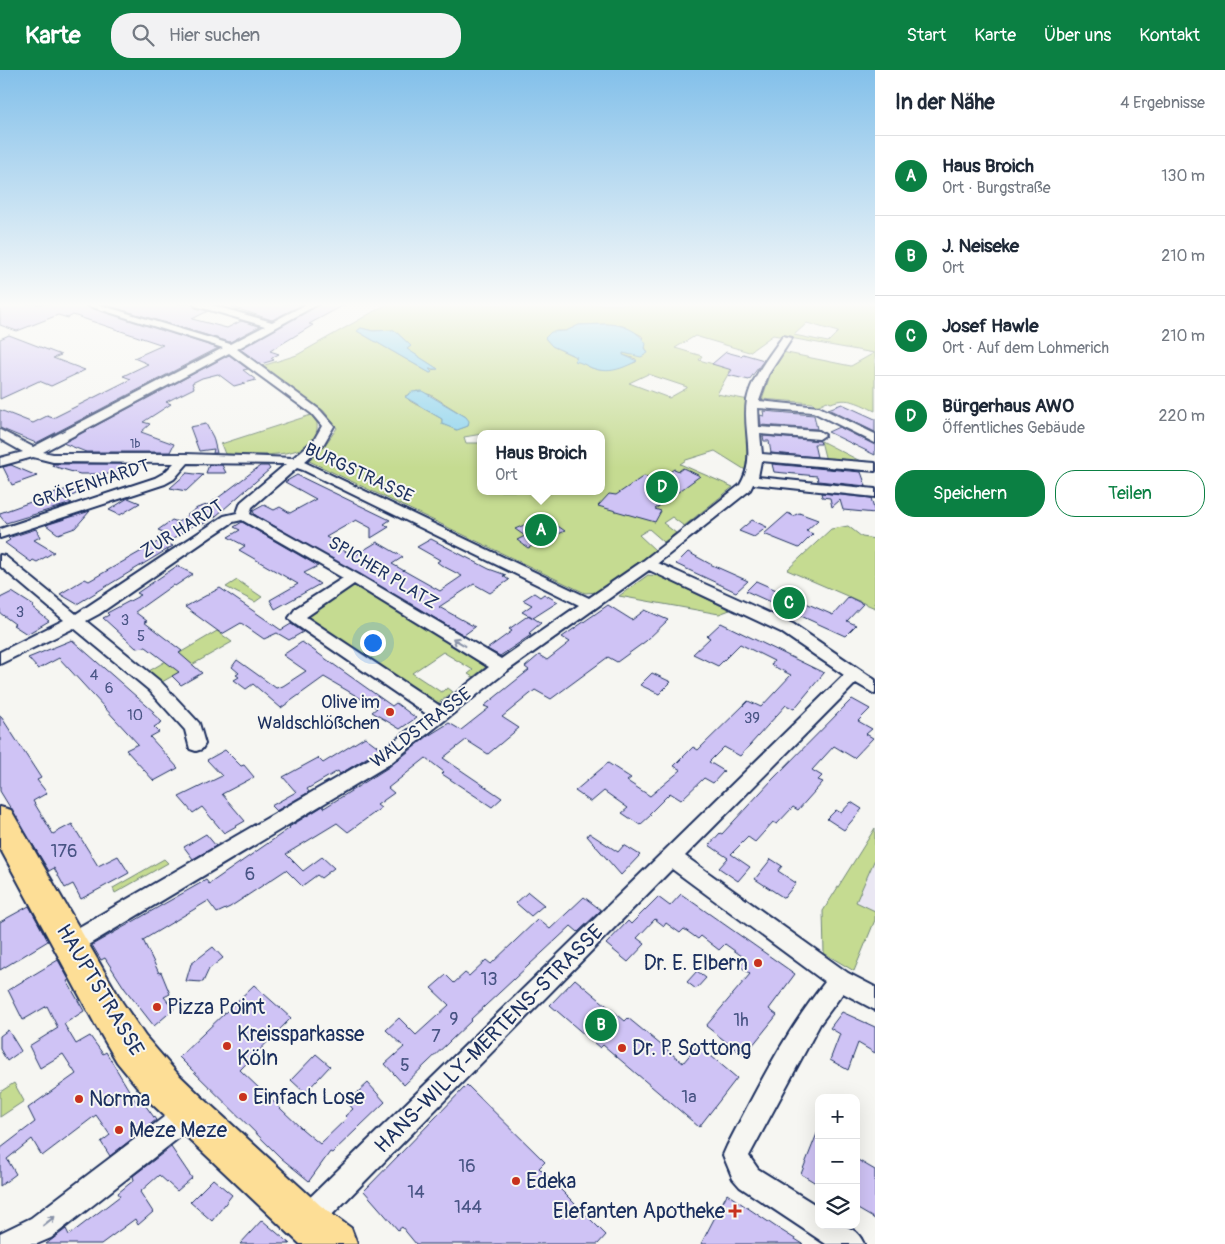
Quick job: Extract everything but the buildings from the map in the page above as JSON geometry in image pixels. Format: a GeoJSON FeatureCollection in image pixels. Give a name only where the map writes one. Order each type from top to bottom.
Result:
{"type":"FeatureCollection","features":[{"type":"Feature","properties":{"kind":"main road","name":"HAUPTSTRASSE"},"geometry":{"type":"LineString","coordinates":[[0,819],[109,1014],[131,1049],[163,1087],[320,1232]]}},
{"type":"Feature","properties":{"kind":"street"},"geometry":{"type":"LineString","coordinates":[[0,462],[22,457],[33,452],[209,359]]}},
{"type":"Feature","properties":{"kind":"street","name":"ZUR HARDT"},"geometry":{"type":"LineString","coordinates":[[0,659],[94,611],[223,523],[244,516],[243,512],[246,505],[319,442],[328,426],[316,412],[244,359]]}},
{"type":"Feature","properties":{"kind":"street"},"geometry":{"type":"LineString","coordinates":[[754,470],[753,404],[764,373],[773,359]]}},
{"type":"Feature","properties":{"kind":"street"},"geometry":{"type":"LineString","coordinates":[[753,404],[815,409],[875,438]]}},
{"type":"Feature","properties":{"kind":"street"},"geometry":{"type":"LineString","coordinates":[[754,430],[819,435]]}},
{"type":"Feature","properties":{"kind":"street","name":"BURGSTRASSE"},"geometry":{"type":"LineString","coordinates":[[0,434],[33,452],[53,458],[266,458],[294,462],[591,605]]}},
{"type":"Feature","properties":{"kind":"street","name":"GRÄFENHARDT"},"geometry":{"type":"LineString","coordinates":[[0,534],[160,481],[169,476],[186,458]]}},
{"type":"Feature","properties":{"kind":"street"},"geometry":{"type":"LineString","coordinates":[[754,470],[875,468]]}},
{"type":"Feature","properties":{"kind":"street"},"geometry":{"type":"LineString","coordinates":[[754,470],[875,493]]}},
{"type":"Feature","properties":{"kind":"street","name":"WALDSTRASSE"},"geometry":{"type":"LineString","coordinates":[[70,944],[382,760],[501,667],[591,605],[687,535],[754,470]]}},
{"type":"Feature","properties":{"kind":"street","name":"SPICHER PLATZ"},"geometry":{"type":"LineString","coordinates":[[244,516],[354,578],[501,667]]}},
{"type":"Feature","properties":{"kind":"street"},"geometry":{"type":"LineString","coordinates":[[0,559],[155,686],[193,728],[196,744]]}},
{"type":"Feature","properties":{"kind":"street"},"geometry":{"type":"LineString","coordinates":[[648,564],[787,628],[875,688]]}},
{"type":"Feature","properties":{"kind":"street"},"geometry":{"type":"LineString","coordinates":[[354,578],[301,611],[297,618],[442,715]]}},
{"type":"Feature","properties":{"kind":"street","name":"HANS-WILLY-MERTENS-STRASSE"},"geometry":{"type":"LineString","coordinates":[[320,1232],[671,857],[855,674]]}},
{"type":"Feature","properties":{"kind":"street"},"geometry":{"type":"LineString","coordinates":[[671,857],[840,980],[875,999]]}},
{"type":"Feature","properties":{"kind":"street"},"geometry":{"type":"LineString","coordinates":[[815,1221],[749,1178],[738,1162],[736,1155],[764,1100],[812,1016],[840,980]]}},
{"type":"Feature","properties":{"kind":"street"},"geometry":{"type":"LineString","coordinates":[[7,1244],[41,1228],[190,1113]]}},
{"type":"Feature","properties":{"kind":"street"},"geometry":{"type":"LineString","coordinates":[[828,1229],[850,1244]]}},
{"type":"Feature","properties":{"kind":"shaded area"},"geometry":{"type":"Polygon","coordinates":[[[875,859],[875,911],[856,902],[875,859]]]}},
{"type":"Feature","properties":{"kind":"green space"},"geometry":{"type":"Polygon","coordinates":[[[285,359],[405,359],[430,373],[432,372],[429,370],[438,369],[422,359],[576,359],[577,361],[590,367],[604,370],[636,362],[635,359],[700,359],[699,360],[731,369],[717,394],[749,400],[747,471],[715,451],[686,460],[680,464],[733,487],[684,526],[672,517],[663,523],[676,533],[664,542],[649,529],[639,535],[655,550],[599,592],[585,593],[307,460],[325,445],[337,428],[324,411],[262,366],[285,359]],[[648,374],[629,383],[669,398],[687,388],[687,387],[648,374]],[[417,391],[405,396],[410,401],[442,419],[442,423],[456,430],[468,426],[466,417],[431,395],[417,391]]]}},
{"type":"Feature","properties":{"kind":"green space"},"geometry":{"type":"Polygon","coordinates":[[[777,359],[815,359],[851,366],[864,359],[875,359],[875,411],[843,400],[831,403],[827,401],[815,407],[813,403],[762,399],[777,359]]]}},
{"type":"Feature","properties":{"kind":"green space"},"geometry":{"type":"Polygon","coordinates":[[[311,415],[317,423],[315,436],[308,445],[296,450],[266,455],[225,454],[221,444],[311,415]]]}},
{"type":"Feature","properties":{"kind":"green space"},"geometry":{"type":"Polygon","coordinates":[[[821,441],[868,465],[826,461],[821,441]]]}},
{"type":"Feature","properties":{"kind":"green space"},"geometry":{"type":"Polygon","coordinates":[[[848,526],[862,537],[875,539],[875,608],[787,570],[831,529],[848,526]]]}},
{"type":"Feature","properties":{"kind":"green space"},"geometry":{"type":"Polygon","coordinates":[[[648,575],[660,576],[730,610],[719,614],[619,596],[648,575]]]}},
{"type":"Feature","properties":{"kind":"green space"},"geometry":{"type":"Polygon","coordinates":[[[237,580],[262,597],[255,602],[226,587],[237,580]]]}},
{"type":"Feature","properties":{"kind":"green space"},"geometry":{"type":"Polygon","coordinates":[[[354,585],[486,667],[473,677],[468,674],[473,670],[443,652],[412,673],[441,692],[448,688],[453,692],[437,704],[306,619],[306,613],[354,585]]]}},
{"type":"Feature","properties":{"kind":"green space"},"geometry":{"type":"Polygon","coordinates":[[[217,631],[232,642],[162,682],[149,671],[217,631]]]}},
{"type":"Feature","properties":{"kind":"green space"},"geometry":{"type":"Polygon","coordinates":[[[875,828],[875,859],[856,902],[875,911],[875,920],[854,971],[824,953],[823,911],[875,828]]]}},
{"type":"Feature","properties":{"kind":"green space"},"geometry":{"type":"Polygon","coordinates":[[[164,859],[168,863],[115,893],[113,888],[164,859]]]}},
{"type":"Feature","properties":{"kind":"green space"},"geometry":{"type":"Polygon","coordinates":[[[14,1083],[24,1101],[0,1117],[0,1092],[14,1083]]]}},
{"type":"Feature","properties":{"kind":"water"},"geometry":{"type":"Polygon","coordinates":[[[405,359],[422,359],[438,369],[429,369],[432,372],[430,373],[405,359]]]}},
{"type":"Feature","properties":{"kind":"water"},"geometry":{"type":"Polygon","coordinates":[[[576,359],[632,359],[637,361],[615,370],[604,371],[574,361],[576,359]]]}},
{"type":"Feature","properties":{"kind":"water"},"geometry":{"type":"Polygon","coordinates":[[[422,391],[466,417],[469,421],[468,426],[457,430],[442,424],[442,419],[405,397],[412,392],[422,391]]]}},
{"type":"Feature","properties":{"kind":"place","name":"Bürgerhaus AWO"},"geometry":{"type":"Point","coordinates":[662,487]}},
{"type":"Feature","properties":{"kind":"place","name":"Haus Broich"},"geometry":{"type":"Point","coordinates":[541,530]}},
{"type":"Feature","properties":{"kind":"place","name":"Josef Hawle"},"geometry":{"type":"Point","coordinates":[789,603]}},
{"type":"Feature","properties":{"kind":"place","name":"Olive im Waldschlößchen"},"geometry":{"type":"Point","coordinates":[390,712]}},
{"type":"Feature","properties":{"kind":"place","name":"Dr. E. Elbern"},"geometry":{"type":"Point","coordinates":[758,963]}},
{"type":"Feature","properties":{"kind":"place","name":"Pizza Point"},"geometry":{"type":"Point","coordinates":[157,1007]}},
{"type":"Feature","properties":{"kind":"place","name":"J. Neiseke"},"geometry":{"type":"Point","coordinates":[601,1025]}},
{"type":"Feature","properties":{"kind":"place","name":"Kreissparkasse Köln"},"geometry":{"type":"Point","coordinates":[227,1046]}},
{"type":"Feature","properties":{"kind":"place","name":"Dr. P. Sottong"},"geometry":{"type":"Point","coordinates":[622,1048]}},
{"type":"Feature","properties":{"kind":"place","name":"Einfach Lose"},"geometry":{"type":"Point","coordinates":[243,1097]}},
{"type":"Feature","properties":{"kind":"place","name":"Norma"},"geometry":{"type":"Point","coordinates":[79,1099]}},
{"type":"Feature","properties":{"kind":"place","name":"Meze Meze"},"geometry":{"type":"Point","coordinates":[119,1130]}},
{"type":"Feature","properties":{"kind":"place","name":"Edeka"},"geometry":{"type":"Point","coordinates":[516,1181]}},
{"type":"Feature","properties":{"kind":"place","name":"Elefanten Apotheke"},"geometry":{"type":"Point","coordinates":[735,1211]}}]}
